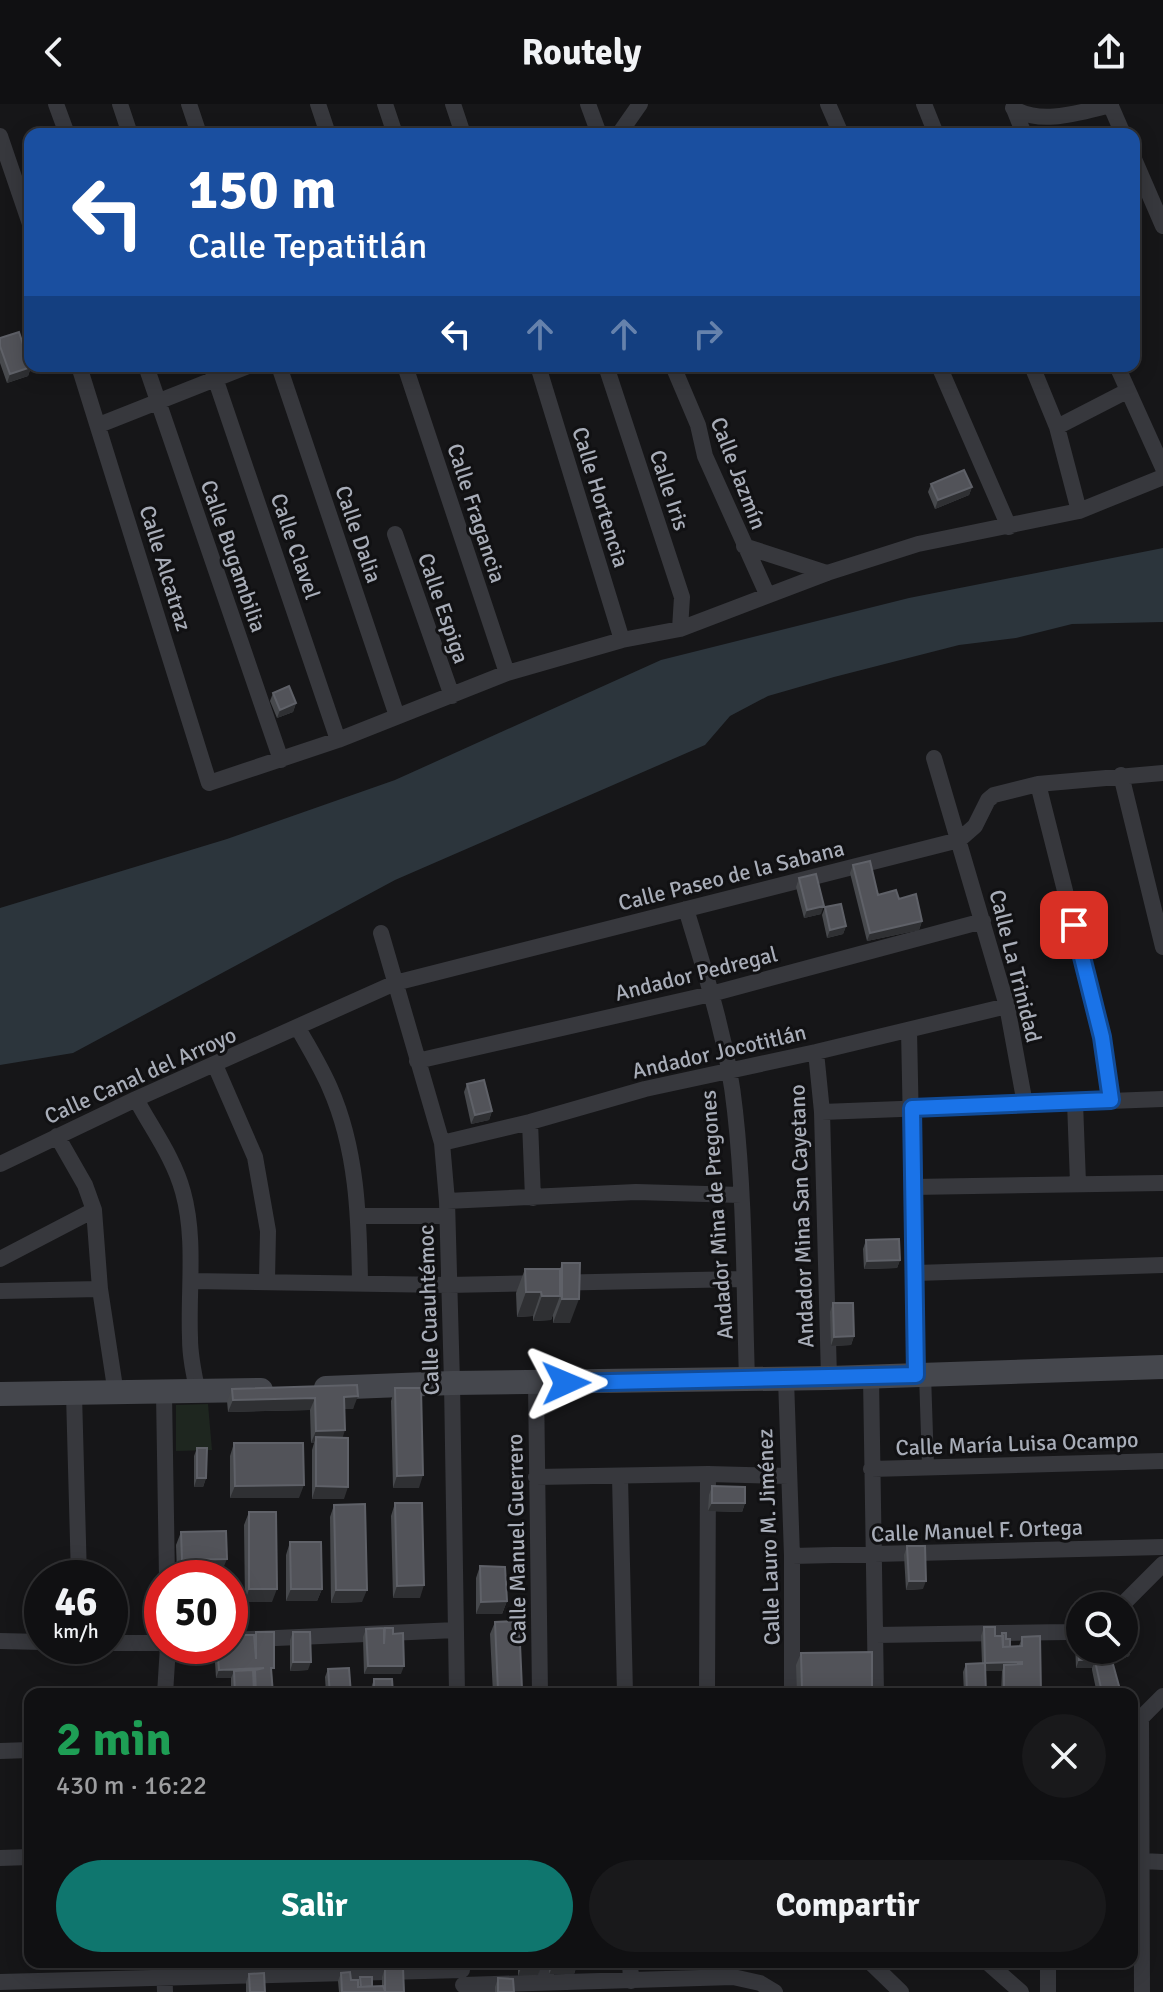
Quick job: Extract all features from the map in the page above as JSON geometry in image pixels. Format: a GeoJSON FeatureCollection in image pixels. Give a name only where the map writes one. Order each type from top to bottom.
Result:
{"type":"FeatureCollection","features":[{"type":"Feature","properties":{"kind":"main road"},"geometry":{"type":"LineString","coordinates":[[309,1388],[871,1377],[1163,1367]]}},
{"type":"Feature","properties":{"kind":"main road"},"geometry":{"type":"LineString","coordinates":[[0,1394],[277,1390]]}},
{"type":"Feature","properties":{"kind":"street"},"geometry":{"type":"LineString","coordinates":[[56,104],[65,128]]}},
{"type":"Feature","properties":{"kind":"street"},"geometry":{"type":"LineString","coordinates":[[120,104],[128,128]]}},
{"type":"Feature","properties":{"kind":"street"},"geometry":{"type":"LineString","coordinates":[[189,104],[197,128]]}},
{"type":"Feature","properties":{"kind":"street"},"geometry":{"type":"LineString","coordinates":[[318,104],[326,128]]}},
{"type":"Feature","properties":{"kind":"street"},"geometry":{"type":"LineString","coordinates":[[385,104],[393,128]]}},
{"type":"Feature","properties":{"kind":"street"},"geometry":{"type":"LineString","coordinates":[[453,104],[461,128]]}},
{"type":"Feature","properties":{"kind":"street"},"geometry":{"type":"LineString","coordinates":[[588,104],[597,128]]}},
{"type":"Feature","properties":{"kind":"street"},"geometry":{"type":"LineString","coordinates":[[623,128],[640,104]]}},
{"type":"Feature","properties":{"kind":"street"},"geometry":{"type":"LineString","coordinates":[[828,104],[838,128]]}},
{"type":"Feature","properties":{"kind":"street"},"geometry":{"type":"LineString","coordinates":[[924,104],[934,128]]}},
{"type":"Feature","properties":{"kind":"street"},"geometry":{"type":"LineString","coordinates":[[1012,106],[1026,116],[1071,115],[1110,104],[1120,128]]}},
{"type":"Feature","properties":{"kind":"street"},"geometry":{"type":"LineString","coordinates":[[1012,106],[1021,128]]}},
{"type":"Feature","properties":{"kind":"street"},"geometry":{"type":"LineString","coordinates":[[0,136],[24,206]]}},
{"type":"Feature","properties":{"kind":"street"},"geometry":{"type":"LineString","coordinates":[[1140,173],[1163,226]]}},
{"type":"Feature","properties":{"kind":"street","name":"Calle Alcatraz"},"geometry":{"type":"LineString","coordinates":[[81,372],[209,783],[281,760]]}},
{"type":"Feature","properties":{"kind":"street","name":"Calle Bugambilia"},"geometry":{"type":"LineString","coordinates":[[148,372],[281,760]]}},
{"type":"Feature","properties":{"kind":"street"},"geometry":{"type":"LineString","coordinates":[[99,425],[158,402],[214,372]]}},
{"type":"Feature","properties":{"kind":"street","name":"Calle Clavel"},"geometry":{"type":"LineString","coordinates":[[214,372],[338,740]]}},
{"type":"Feature","properties":{"kind":"street","name":"Calle Dalia"},"geometry":{"type":"LineString","coordinates":[[281,372],[397,716]]}},
{"type":"Feature","properties":{"kind":"street","name":"Calle Fragancia"},"geometry":{"type":"LineString","coordinates":[[407,372],[507,673]]}},
{"type":"Feature","properties":{"kind":"street","name":"Calle Hortencia"},"geometry":{"type":"LineString","coordinates":[[540,372],[622,640]]}},
{"type":"Feature","properties":{"kind":"street","name":"Calle Iris"},"geometry":{"type":"LineString","coordinates":[[608,372],[682,597],[680,629]]}},
{"type":"Feature","properties":{"kind":"street","name":"Calle Jazmín"},"geometry":{"type":"LineString","coordinates":[[676,372],[698,425],[705,456],[767,594]]}},
{"type":"Feature","properties":{"kind":"street"},"geometry":{"type":"LineString","coordinates":[[942,372],[1009,527]]}},
{"type":"Feature","properties":{"kind":"street"},"geometry":{"type":"LineString","coordinates":[[1034,372],[1057,427],[1079,511]]}},
{"type":"Feature","properties":{"kind":"street"},"geometry":{"type":"LineString","coordinates":[[1119,372],[1163,468]]}},
{"type":"Feature","properties":{"kind":"street"},"geometry":{"type":"LineString","coordinates":[[1057,427],[1127,391]]}},
{"type":"Feature","properties":{"kind":"street"},"geometry":{"type":"LineString","coordinates":[[281,760],[507,673],[622,640],[680,629],[767,594],[918,544],[1079,511],[1163,477]]}},
{"type":"Feature","properties":{"kind":"street","name":"Calle Espiga"},"geometry":{"type":"LineString","coordinates":[[395,534],[452,696]]}},
{"type":"Feature","properties":{"kind":"street"},"geometry":{"type":"LineString","coordinates":[[744,546],[827,573]]}},
{"type":"Feature","properties":{"kind":"street"},"geometry":{"type":"LineString","coordinates":[[682,597],[717,615]]}},
{"type":"Feature","properties":{"kind":"street","name":"Calle La Trinidad"},"geometry":{"type":"LineString","coordinates":[[934,758],[1007,1006],[1025,1104]]}},
{"type":"Feature","properties":{"kind":"street"},"geometry":{"type":"LineString","coordinates":[[959,840],[975,826],[988,800],[994,795],[1038,784],[1163,773]]}},
{"type":"Feature","properties":{"kind":"street"},"geometry":{"type":"LineString","coordinates":[[1121,775],[1163,947]]}},
{"type":"Feature","properties":{"kind":"street"},"geometry":{"type":"LineString","coordinates":[[1038,784],[1102,1037],[1111,1100]]}},
{"type":"Feature","properties":{"kind":"street","name":"Calle Paseo de la Sabana"},"geometry":{"type":"LineString","coordinates":[[298,1028],[395,983],[959,840]]}},
{"type":"Feature","properties":{"kind":"street","name":"Andador Mina de Pregones"},"geometry":{"type":"LineString","coordinates":[[686,909],[711,994],[735,1109],[747,1379]]}},
{"type":"Feature","properties":{"kind":"street","name":"Andador Pedregal"},"geometry":{"type":"LineString","coordinates":[[417,1061],[711,994],[983,921]]}},
{"type":"Feature","properties":{"kind":"street","name":"Calle Cuauhtémoc"},"geometry":{"type":"LineString","coordinates":[[381,933],[442,1143],[452,1383],[457,1688]]}},
{"type":"Feature","properties":{"kind":"street","name":"Andador Jocotitlán"},"geometry":{"type":"LineString","coordinates":[[442,1143],[645,1089],[1007,1006]]}},
{"type":"Feature","properties":{"kind":"street"},"geometry":{"type":"LineString","coordinates":[[298,1028],[331,1089],[354,1172],[359,1216],[360,1282]]}},
{"type":"Feature","properties":{"kind":"street","name":"Calle Canal del Arroyo"},"geometry":{"type":"LineString","coordinates":[[0,1164],[136,1099],[298,1028]]}},
{"type":"Feature","properties":{"kind":"street"},"geometry":{"type":"LineString","coordinates":[[909,1030],[920,1374],[928,1466]]}},
{"type":"Feature","properties":{"kind":"street","name":"Andador Mina San Cayetano"},"geometry":{"type":"LineString","coordinates":[[816,1052],[822,1112],[829,1378]]}},
{"type":"Feature","properties":{"kind":"street"},"geometry":{"type":"LineString","coordinates":[[215,1065],[255,1157],[268,1231],[267,1280]]}},
{"type":"Feature","properties":{"kind":"street"},"geometry":{"type":"LineString","coordinates":[[136,1099],[176,1171],[183,1194],[191,1281],[190,1338],[198,1393]]}},
{"type":"Feature","properties":{"kind":"street"},"geometry":{"type":"LineString","coordinates":[[822,1112],[1163,1099]]}},
{"type":"Feature","properties":{"kind":"street"},"geometry":{"type":"LineString","coordinates":[[1075,1102],[1078,1183]]}},
{"type":"Feature","properties":{"kind":"street"},"geometry":{"type":"LineString","coordinates":[[530,1122],[533,1198]]}},
{"type":"Feature","properties":{"kind":"street"},"geometry":{"type":"LineString","coordinates":[[57,1136],[85,1185],[94,1210],[100,1289],[116,1394]]}},
{"type":"Feature","properties":{"kind":"street"},"geometry":{"type":"LineString","coordinates":[[912,1187],[1163,1183]]}},
{"type":"Feature","properties":{"kind":"street"},"geometry":{"type":"LineString","coordinates":[[359,1216],[533,1198],[636,1192],[741,1195]]}},
{"type":"Feature","properties":{"kind":"street"},"geometry":{"type":"LineString","coordinates":[[0,1259],[94,1210]]}},
{"type":"Feature","properties":{"kind":"street"},"geometry":{"type":"LineString","coordinates":[[916,1273],[1163,1265]]}},
{"type":"Feature","properties":{"kind":"street"},"geometry":{"type":"LineString","coordinates":[[191,1281],[448,1285],[743,1279]]}},
{"type":"Feature","properties":{"kind":"street"},"geometry":{"type":"LineString","coordinates":[[0,1291],[100,1289]]}},
{"type":"Feature","properties":{"kind":"street"},"geometry":{"type":"LineString","coordinates":[[871,1377],[876,1635],[869,1664],[875,1688]]}},
{"type":"Feature","properties":{"kind":"street","name":"Calle Lauro M. Jiménez"},"geometry":{"type":"LineString","coordinates":[[786,1379],[788,1476],[800,1663],[794,1688]]}},
{"type":"Feature","properties":{"kind":"street","name":"Calle Manuel Guerrero"},"geometry":{"type":"LineString","coordinates":[[536,1383],[540,1688]]}},
{"type":"Feature","properties":{"kind":"street"},"geometry":{"type":"LineString","coordinates":[[164,1393],[167,1560]]}},
{"type":"Feature","properties":{"kind":"street"},"geometry":{"type":"LineString","coordinates":[[74,1394],[79,1560]]}},
{"type":"Feature","properties":{"kind":"street","name":"Calle María Luisa Ocampo"},"geometry":{"type":"LineString","coordinates":[[871,1469],[1163,1461]]}},
{"type":"Feature","properties":{"kind":"street"},"geometry":{"type":"LineString","coordinates":[[707,1688],[708,1474]]}},
{"type":"Feature","properties":{"kind":"street"},"geometry":{"type":"LineString","coordinates":[[536,1477],[788,1476]]}},
{"type":"Feature","properties":{"kind":"street"},"geometry":{"type":"LineString","coordinates":[[620,1477],[625,1688]]}},
{"type":"Feature","properties":{"kind":"street","name":"Calle Manuel F. Ortega"},"geometry":{"type":"LineString","coordinates":[[792,1556],[1163,1547]]}},
{"type":"Feature","properties":{"kind":"street"},"geometry":{"type":"LineString","coordinates":[[1135,1592],[1163,1564]]}},
{"type":"Feature","properties":{"kind":"street"},"geometry":{"type":"LineString","coordinates":[[248,1639],[456,1630]]}},
{"type":"Feature","properties":{"kind":"street"},"geometry":{"type":"LineString","coordinates":[[876,1635],[1066,1632]]}},
{"type":"Feature","properties":{"kind":"street"},"geometry":{"type":"LineString","coordinates":[[0,1641],[24,1642]]}},
{"type":"Feature","properties":{"kind":"street"},"geometry":{"type":"LineString","coordinates":[[165,1688],[167,1664]]}},
{"type":"Feature","properties":{"kind":"street"},"geometry":{"type":"LineString","coordinates":[[1138,1716],[1163,1696]]}},
{"type":"Feature","properties":{"kind":"street"},"geometry":{"type":"LineString","coordinates":[[0,1751],[24,1750]]}},
{"type":"Feature","properties":{"kind":"street"},"geometry":{"type":"LineString","coordinates":[[1138,1766],[1142,1992]]}},
{"type":"Feature","properties":{"kind":"street"},"geometry":{"type":"LineString","coordinates":[[0,1858],[24,1857]]}},
{"type":"Feature","properties":{"kind":"street"},"geometry":{"type":"LineString","coordinates":[[1142,1861],[1163,1862]]}},
{"type":"Feature","properties":{"kind":"street"},"geometry":{"type":"LineString","coordinates":[[546,1968],[546,1982]]}},
{"type":"Feature","properties":{"kind":"street"},"geometry":{"type":"LineString","coordinates":[[630,1968],[631,1981]]}},
{"type":"Feature","properties":{"kind":"street"},"geometry":{"type":"LineString","coordinates":[[876,1968],[901,1992]]}},
{"type":"Feature","properties":{"kind":"street"},"geometry":{"type":"LineString","coordinates":[[994,1968],[1021,1992]]}},
{"type":"Feature","properties":{"kind":"street"},"geometry":{"type":"LineString","coordinates":[[1048,1968],[1048,1992]]}},
{"type":"Feature","properties":{"kind":"street"},"geometry":{"type":"LineString","coordinates":[[0,1982],[165,1977],[463,1977],[546,1982],[631,1981],[732,1969],[767,1988]]}},
{"type":"Feature","properties":{"kind":"street"},"geometry":{"type":"LineString","coordinates":[[993,1992],[1006,1979]]}},
{"type":"Feature","properties":{"kind":"shaded area"},"geometry":{"type":"Polygon","coordinates":[[[1163,548],[1163,622],[1072,624],[1016,638],[959,645],[768,696],[730,716],[705,745],[395,880],[73,1053],[0,1065],[0,908],[227,839],[395,780],[661,660],[909,598],[1163,548]]]}},
{"type":"Feature","properties":{"kind":"shaded area"},"geometry":{"type":"Polygon","coordinates":[[[208,1404],[212,1450],[176,1451],[176,1405],[208,1404]]]}},
{"type":"Feature","properties":{"kind":"building"},"geometry":{"type":"Polygon","coordinates":[[[19,332],[24,347],[24,369],[10,374],[0,338],[19,332]]]}},
{"type":"Feature","properties":{"kind":"building"},"geometry":{"type":"Polygon","coordinates":[[[964,470],[972,487],[938,500],[931,484],[964,470]]]}},
{"type":"Feature","properties":{"kind":"building"},"geometry":{"type":"Polygon","coordinates":[[[289,686],[296,703],[280,710],[273,693],[289,686]]]}},
{"type":"Feature","properties":{"kind":"building"},"geometry":{"type":"Polygon","coordinates":[[[870,861],[878,895],[896,890],[899,899],[916,894],[922,921],[870,933],[853,865],[870,861]]]}},
{"type":"Feature","properties":{"kind":"building"},"geometry":{"type":"Polygon","coordinates":[[[816,874],[824,906],[807,910],[799,878],[816,874]]]}},
{"type":"Feature","properties":{"kind":"building"},"geometry":{"type":"Polygon","coordinates":[[[841,904],[846,926],[830,930],[825,907],[841,904]]]}},
{"type":"Feature","properties":{"kind":"building"},"geometry":{"type":"Polygon","coordinates":[[[484,1080],[492,1111],[475,1115],[467,1084],[484,1080]]]}},
{"type":"Feature","properties":{"kind":"building"},"geometry":{"type":"Polygon","coordinates":[[[899,1239],[900,1260],[867,1261],[866,1240],[899,1239]]]}},
{"type":"Feature","properties":{"kind":"building"},"geometry":{"type":"Polygon","coordinates":[[[562,1263],[580,1263],[579,1299],[562,1299],[562,1263]]]}},
{"type":"Feature","properties":{"kind":"building"},"geometry":{"type":"Polygon","coordinates":[[[525,1269],[560,1269],[560,1296],[526,1292],[525,1269]]]}},
{"type":"Feature","properties":{"kind":"building"},"geometry":{"type":"Polygon","coordinates":[[[833,1303],[853,1303],[854,1336],[834,1337],[833,1303]]]}},
{"type":"Feature","properties":{"kind":"building"},"geometry":{"type":"Polygon","coordinates":[[[357,1385],[358,1396],[344,1397],[345,1430],[316,1431],[315,1398],[233,1400],[232,1389],[357,1385]]]}},
{"type":"Feature","properties":{"kind":"building"},"geometry":{"type":"Polygon","coordinates":[[[395,1388],[421,1388],[423,1475],[397,1476],[395,1388]]]}},
{"type":"Feature","properties":{"kind":"building"},"geometry":{"type":"Polygon","coordinates":[[[316,1437],[348,1438],[348,1487],[316,1486],[316,1437]]]}},
{"type":"Feature","properties":{"kind":"building"},"geometry":{"type":"Polygon","coordinates":[[[234,1443],[303,1443],[304,1485],[235,1486],[234,1443]]]}},
{"type":"Feature","properties":{"kind":"building"},"geometry":{"type":"Polygon","coordinates":[[[197,1448],[207,1448],[206,1478],[197,1478],[197,1448]]]}},
{"type":"Feature","properties":{"kind":"building"},"geometry":{"type":"Polygon","coordinates":[[[712,1486],[745,1487],[745,1503],[712,1503],[712,1486]]]}},
{"type":"Feature","properties":{"kind":"building"},"geometry":{"type":"Polygon","coordinates":[[[395,1503],[422,1503],[424,1585],[397,1586],[395,1503]]]}},
{"type":"Feature","properties":{"kind":"building"},"geometry":{"type":"Polygon","coordinates":[[[365,1504],[367,1590],[336,1590],[334,1505],[365,1504]]]}},
{"type":"Feature","properties":{"kind":"building"},"geometry":{"type":"Polygon","coordinates":[[[249,1512],[276,1512],[277,1589],[249,1589],[249,1512]]]}},
{"type":"Feature","properties":{"kind":"building"},"geometry":{"type":"Polygon","coordinates":[[[226,1531],[227,1559],[182,1560],[181,1532],[226,1531]]]}},
{"type":"Feature","properties":{"kind":"building"},"geometry":{"type":"Polygon","coordinates":[[[290,1542],[321,1542],[322,1589],[291,1589],[290,1542]]]}},
{"type":"Feature","properties":{"kind":"building"},"geometry":{"type":"Polygon","coordinates":[[[907,1546],[925,1546],[926,1581],[909,1581],[907,1546]]]}},
{"type":"Feature","properties":{"kind":"building"},"geometry":{"type":"Polygon","coordinates":[[[480,1566],[505,1567],[507,1601],[481,1602],[480,1566]]]}},
{"type":"Feature","properties":{"kind":"building"},"geometry":{"type":"Polygon","coordinates":[[[519,1621],[522,1688],[498,1688],[495,1622],[519,1621]]]}},
{"type":"Feature","properties":{"kind":"building"},"geometry":{"type":"Polygon","coordinates":[[[984,1627],[995,1627],[995,1636],[1003,1636],[1003,1647],[1022,1646],[1022,1637],[1040,1636],[1041,1688],[1004,1688],[1004,1665],[1022,1662],[985,1663],[984,1627]]]}},
{"type":"Feature","properties":{"kind":"building"},"geometry":{"type":"Polygon","coordinates":[[[384,1628],[384,1644],[385,1628],[393,1628],[393,1634],[403,1633],[404,1666],[368,1666],[366,1629],[384,1628]]]}},
{"type":"Feature","properties":{"kind":"building"},"geometry":{"type":"Polygon","coordinates":[[[256,1632],[274,1632],[273,1688],[256,1688],[255,1670],[264,1668],[219,1670],[218,1664],[248,1664],[248,1635],[254,1635],[256,1659],[256,1632]]]}},
{"type":"Feature","properties":{"kind":"building"},"geometry":{"type":"Polygon","coordinates":[[[293,1632],[310,1632],[311,1662],[293,1662],[293,1632]]]}},
{"type":"Feature","properties":{"kind":"building"},"geometry":{"type":"Polygon","coordinates":[[[1002,1633],[1010,1639],[1010,1647],[1003,1647],[1002,1633]]]}},
{"type":"Feature","properties":{"kind":"building"},"geometry":{"type":"Polygon","coordinates":[[[872,1652],[872,1688],[802,1688],[801,1653],[872,1652]]]}},
{"type":"Feature","properties":{"kind":"building"},"geometry":{"type":"Polygon","coordinates":[[[985,1663],[986,1688],[967,1688],[966,1664],[985,1663]]]}},
{"type":"Feature","properties":{"kind":"building"},"geometry":{"type":"Polygon","coordinates":[[[1096,1664],[1113,1664],[1120,1688],[1101,1688],[1096,1664]]]}},
{"type":"Feature","properties":{"kind":"building"},"geometry":{"type":"Polygon","coordinates":[[[349,1668],[351,1688],[330,1688],[328,1669],[349,1668]]]}},
{"type":"Feature","properties":{"kind":"building"},"geometry":{"type":"Polygon","coordinates":[[[253,1670],[254,1688],[235,1688],[234,1671],[253,1670]]]}},
{"type":"Feature","properties":{"kind":"building"},"geometry":{"type":"Polygon","coordinates":[[[374,1679],[392,1679],[393,1688],[374,1688],[374,1679]]]}},
{"type":"Feature","properties":{"kind":"building"},"geometry":{"type":"Polygon","coordinates":[[[385,1968],[403,1968],[404,1992],[342,1992],[341,1973],[350,1972],[351,1980],[358,1980],[358,1987],[383,1986],[385,1991],[385,1968]]]}},
{"type":"Feature","properties":{"kind":"building"},"geometry":{"type":"Polygon","coordinates":[[[264,1973],[265,1992],[250,1992],[249,1974],[264,1973]]]}},
{"type":"Feature","properties":{"kind":"building"},"geometry":{"type":"Polygon","coordinates":[[[360,1977],[372,1977],[372,1986],[361,1987],[360,1977]]]}},
{"type":"Feature","properties":{"kind":"building"},"geometry":{"type":"Polygon","coordinates":[[[498,1978],[513,1979],[514,1992],[498,1992],[498,1978]]]}},
{"type":"Feature","properties":{"kind":"route"},"geometry":{"type":"LineString","coordinates":[[566,1383],[916,1375],[912,1108],[1111,1100],[1102,1037],[1074,925]]}}]}
